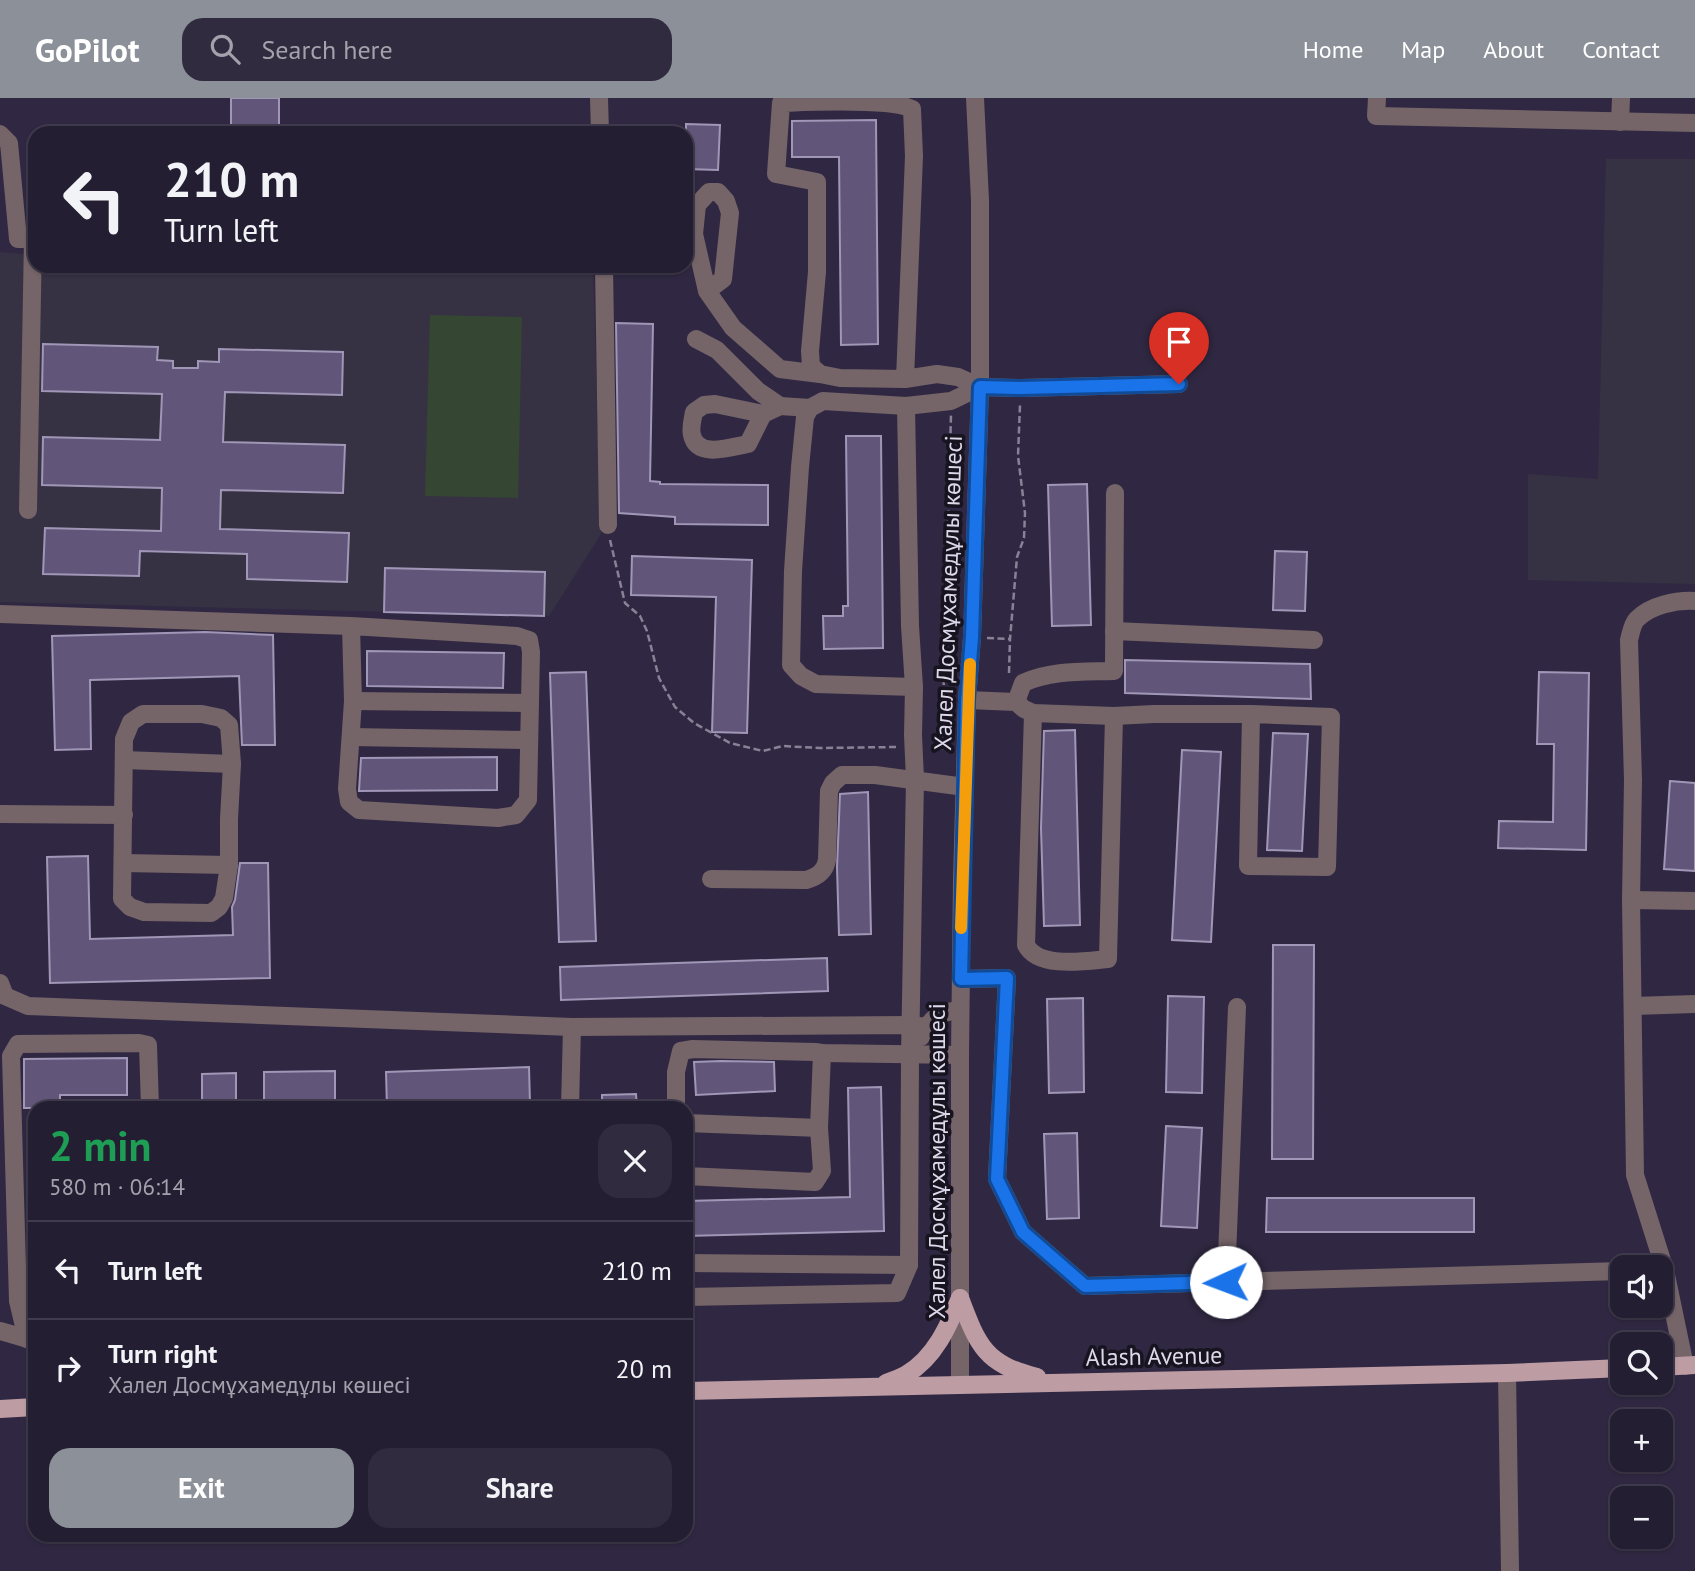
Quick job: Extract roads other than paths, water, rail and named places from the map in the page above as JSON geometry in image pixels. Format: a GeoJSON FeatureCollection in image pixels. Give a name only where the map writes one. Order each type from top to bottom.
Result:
{"type":"FeatureCollection","features":[{"type":"Feature","properties":{"kind":"main road"},"geometry":{"type":"LineString","coordinates":[[960,1298],[973,1331],[990,1357],[1019,1373],[1058,1383]]}},
{"type":"Feature","properties":{"kind":"main road"},"geometry":{"type":"LineString","coordinates":[[877,1387],[907,1374],[929,1354],[946,1330],[960,1298]]}},
{"type":"Feature","properties":{"kind":"main road","name":"Alash Avenue"},"geometry":{"type":"LineString","coordinates":[[693,1391],[1610,1369]]}},
{"type":"Feature","properties":{"kind":"main road"},"geometry":{"type":"LineString","coordinates":[[0,1409],[28,1407]]}},
{"type":"Feature","properties":{"kind":"street"},"geometry":{"type":"LineString","coordinates":[[599,98],[600,126]]}},
{"type":"Feature","properties":{"kind":"street","name":"Халел Досмұхамедұлы көшесі"},"geometry":{"type":"LineString","coordinates":[[960,1385],[960,1010],[967,700],[972,637],[980,387],[980,200],[975,98]]}},
{"type":"Feature","properties":{"kind":"street"},"geometry":{"type":"LineString","coordinates":[[1377,98],[1376,116],[1695,122]]}},
{"type":"Feature","properties":{"kind":"street"},"geometry":{"type":"LineString","coordinates":[[1620,122],[1621,98]]}},
{"type":"Feature","properties":{"kind":"street"},"geometry":{"type":"LineString","coordinates":[[820,374],[811,366],[810,351],[817,272],[817,182],[776,174],[781,103],[876,100],[905,104],[912,109],[914,156],[905,379]]}},
{"type":"Feature","properties":{"kind":"street"},"geometry":{"type":"LineString","coordinates":[[0,134],[9,144],[6,190],[18,239],[28,239]]}},
{"type":"Feature","properties":{"kind":"street"},"geometry":{"type":"LineString","coordinates":[[707,290],[723,279],[730,213],[726,201],[718,192],[709,192],[697,205],[695,234],[707,290],[733,328],[780,369],[840,378],[905,379],[937,374],[958,377],[980,387],[1179,384]]}},
{"type":"Feature","properties":{"kind":"street"},"geometry":{"type":"LineString","coordinates":[[28,510],[33,273]]}},
{"type":"Feature","properties":{"kind":"street"},"geometry":{"type":"LineString","coordinates":[[604,273],[608,525]]}},
{"type":"Feature","properties":{"kind":"street"},"geometry":{"type":"LineString","coordinates":[[696,339],[717,350],[758,391],[780,406]]}},
{"type":"Feature","properties":{"kind":"street"},"geometry":{"type":"LineString","coordinates":[[763,414],[780,406],[810,408],[823,401],[906,406],[951,401],[980,387]]}},
{"type":"Feature","properties":{"kind":"street"},"geometry":{"type":"LineString","coordinates":[[693,1297],[897,1293],[909,1265],[910,1055],[918,1026],[914,687],[910,626],[906,406]]}},
{"type":"Feature","properties":{"kind":"street"},"geometry":{"type":"LineString","coordinates":[[810,408],[805,418],[800,467],[793,571],[791,665],[801,676],[816,684],[914,687]]}},
{"type":"Feature","properties":{"kind":"street"},"geometry":{"type":"LineString","coordinates":[[1012,702],[1023,683],[1036,677],[1114,671],[1115,493]]}},
{"type":"Feature","properties":{"kind":"street"},"geometry":{"type":"LineString","coordinates":[[1659,1255],[1635,1175],[1631,900],[1633,780],[1629,640],[1634,621],[1651,609],[1683,600],[1695,601]]}},
{"type":"Feature","properties":{"kind":"street"},"geometry":{"type":"LineString","coordinates":[[0,614],[351,626],[517,636],[529,640],[528,800],[516,815],[498,818],[359,810],[349,802],[347,789],[352,701],[351,626]]}},
{"type":"Feature","properties":{"kind":"street"},"geometry":{"type":"LineString","coordinates":[[1114,631],[1314,640]]}},
{"type":"Feature","properties":{"kind":"street"},"geometry":{"type":"LineString","coordinates":[[967,700],[1012,702],[1033,713],[1114,716],[1251,714],[1331,717],[1327,867],[1248,866],[1251,714]]}},
{"type":"Feature","properties":{"kind":"street"},"geometry":{"type":"LineString","coordinates":[[352,701],[530,702]]}},
{"type":"Feature","properties":{"kind":"street"},"geometry":{"type":"LineString","coordinates":[[1033,713],[1027,945],[1029,950],[1043,959],[1059,961],[1108,959],[1114,716]]}},
{"type":"Feature","properties":{"kind":"street"},"geometry":{"type":"LineString","coordinates":[[143,714],[202,714],[221,718],[229,725],[232,764],[229,865],[224,898],[219,907],[211,913],[144,912],[130,907],[122,899],[124,739],[131,722],[143,714]]}},
{"type":"Feature","properties":{"kind":"street"},"geometry":{"type":"LineString","coordinates":[[351,737],[528,740]]}},
{"type":"Feature","properties":{"kind":"street"},"geometry":{"type":"LineString","coordinates":[[124,760],[232,764]]}},
{"type":"Feature","properties":{"kind":"street"},"geometry":{"type":"LineString","coordinates":[[711,879],[806,880],[817,877],[826,866],[829,791],[842,775],[875,775],[965,787]]}},
{"type":"Feature","properties":{"kind":"street"},"geometry":{"type":"LineString","coordinates":[[0,814],[124,815]]}},
{"type":"Feature","properties":{"kind":"street"},"geometry":{"type":"LineString","coordinates":[[123,863],[229,865]]}},
{"type":"Feature","properties":{"kind":"street"},"geometry":{"type":"LineString","coordinates":[[1631,900],[1695,901]]}},
{"type":"Feature","properties":{"kind":"street"},"geometry":{"type":"LineString","coordinates":[[961,979],[1007,978],[997,1179],[1023,1232],[1085,1286],[1610,1271]]}},
{"type":"Feature","properties":{"kind":"street"},"geometry":{"type":"LineString","coordinates":[[0,983],[5,996],[28,1006],[572,1027],[918,1026],[944,1011],[960,1010]]}},
{"type":"Feature","properties":{"kind":"street"},"geometry":{"type":"LineString","coordinates":[[1633,1006],[1695,1004]]}},
{"type":"Feature","properties":{"kind":"street"},"geometry":{"type":"LineString","coordinates":[[1226,1282],[1237,1007]]}},
{"type":"Feature","properties":{"kind":"street"},"geometry":{"type":"LineString","coordinates":[[570,1101],[572,1027]]}},
{"type":"Feature","properties":{"kind":"street"},"geometry":{"type":"LineString","coordinates":[[27,1301],[11,1056],[18,1044],[148,1045],[150,1101]]}},
{"type":"Feature","properties":{"kind":"street"},"geometry":{"type":"LineString","coordinates":[[676,1101],[676,1072],[681,1051],[693,1049],[822,1054],[960,1055]]}},
{"type":"Feature","properties":{"kind":"street"},"geometry":{"type":"LineString","coordinates":[[693,1176],[816,1182],[822,1171],[819,1128],[822,1054]]}},
{"type":"Feature","properties":{"kind":"street"},"geometry":{"type":"LineString","coordinates":[[693,1124],[819,1128]]}},
{"type":"Feature","properties":{"kind":"street"},"geometry":{"type":"LineString","coordinates":[[693,1263],[909,1265]]}},
{"type":"Feature","properties":{"kind":"street"},"geometry":{"type":"LineString","coordinates":[[1673,1305],[1690,1365]]}},
{"type":"Feature","properties":{"kind":"street"},"geometry":{"type":"LineString","coordinates":[[0,1331],[28,1339]]}},
{"type":"Feature","properties":{"kind":"street"},"geometry":{"type":"LineString","coordinates":[[1507,1373],[1510,1571]]}}]}
